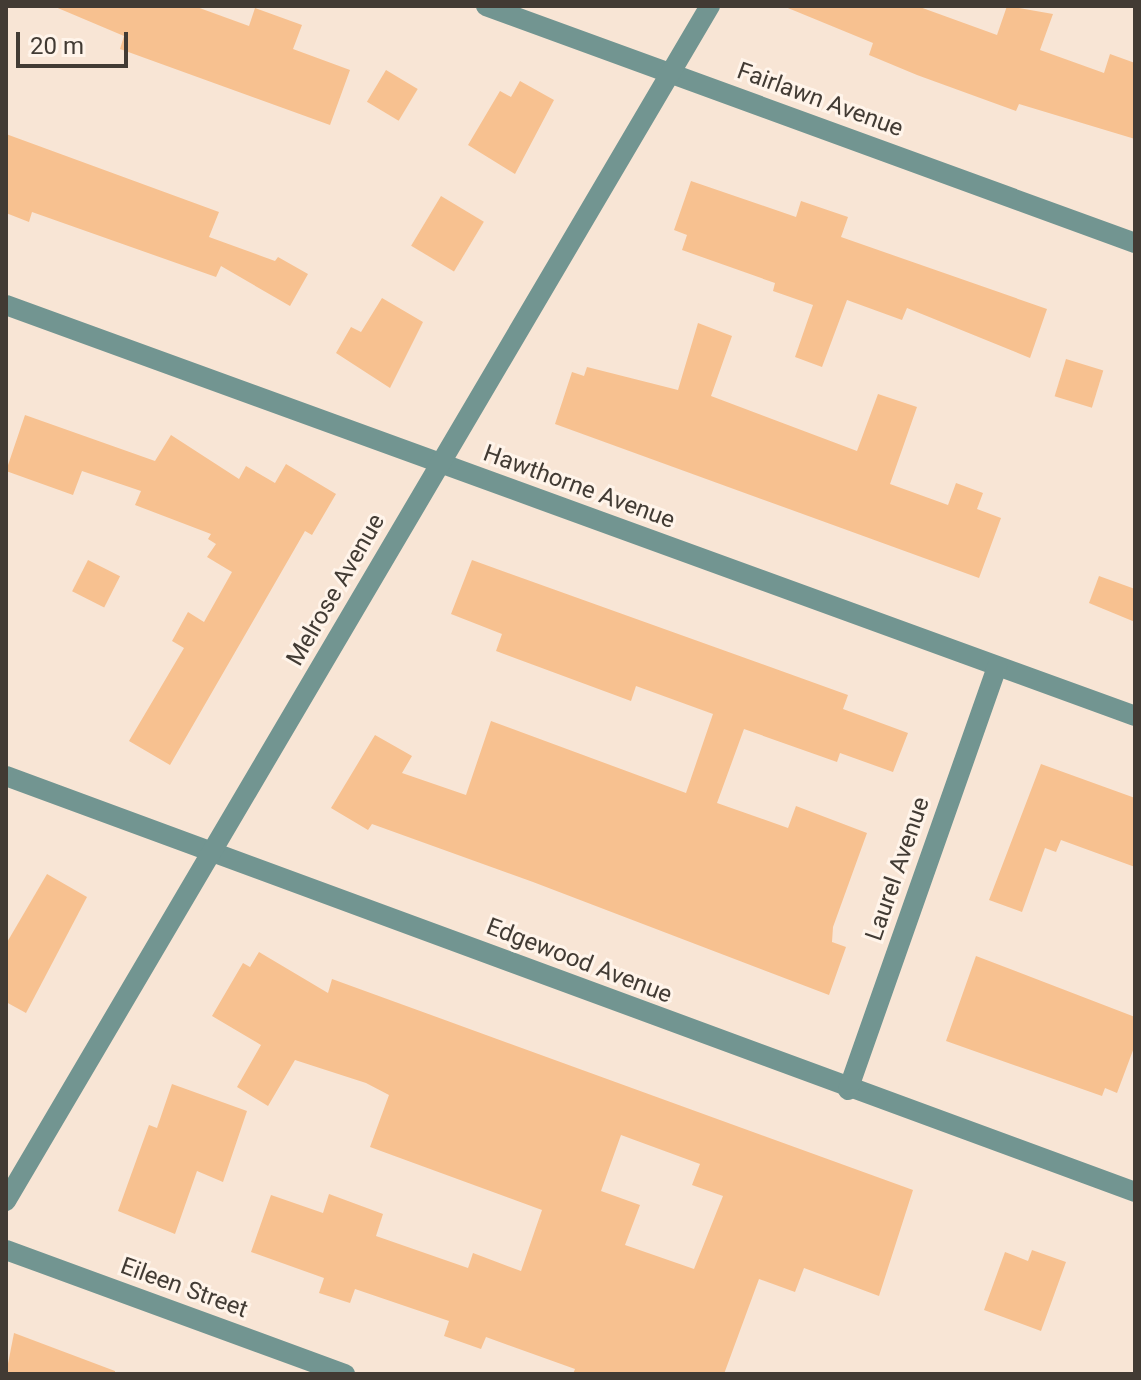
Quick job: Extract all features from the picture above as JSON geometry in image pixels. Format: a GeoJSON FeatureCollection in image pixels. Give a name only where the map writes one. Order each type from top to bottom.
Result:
{"type":"FeatureCollection","features":[{"type":"Feature","properties":{"kind":"street","name":"Fairlawn Avenue"},"geometry":{"type":"LineString","coordinates":[[486,6],[1135,243]]}},
{"type":"Feature","properties":{"kind":"street","name":"Melrose Avenue"},"geometry":{"type":"LineString","coordinates":[[6,1201],[710,6]]}},
{"type":"Feature","properties":{"kind":"street","name":"Hawthorne Avenue"},"geometry":{"type":"LineString","coordinates":[[6,305],[1135,716]]}},
{"type":"Feature","properties":{"kind":"street","name":"Laurel Avenue"},"geometry":{"type":"LineString","coordinates":[[848,1090],[997,666]]}},
{"type":"Feature","properties":{"kind":"street","name":"Edgewood Avenue"},"geometry":{"type":"LineString","coordinates":[[6,776],[848,1090],[1135,1192]]}},
{"type":"Feature","properties":{"kind":"street","name":"Eileen Street"},"geometry":{"type":"LineString","coordinates":[[6,1250],[345,1374]]}},
{"type":"Feature","properties":{"kind":"building"},"geometry":{"type":"Polygon","coordinates":[[[53,6],[194,6],[249,26],[255,8],[302,25],[293,49],[350,70],[330,125],[120,49],[124,36],[53,6]]]}},
{"type":"Feature","properties":{"kind":"building"},"geometry":{"type":"Polygon","coordinates":[[[783,6],[917,6],[997,35],[1007,6],[1053,14],[1040,50],[1104,73],[1110,54],[1135,63],[1135,139],[1019,104],[1016,111],[917,75],[869,55],[873,43],[783,6]]]}},
{"type":"Feature","properties":{"kind":"building"},"geometry":{"type":"Polygon","coordinates":[[[386,70],[418,89],[399,121],[367,102],[386,70]]]}},
{"type":"Feature","properties":{"kind":"building"},"geometry":{"type":"Polygon","coordinates":[[[520,81],[554,100],[515,174],[468,145],[500,91],[511,97],[520,81]]]}},
{"type":"Feature","properties":{"kind":"building"},"geometry":{"type":"Polygon","coordinates":[[[6,134],[219,212],[209,237],[275,261],[278,257],[308,274],[290,306],[221,266],[216,277],[32,212],[29,222],[6,213],[6,134]]]}},
{"type":"Feature","properties":{"kind":"building"},"geometry":{"type":"Polygon","coordinates":[[[691,181],[796,217],[801,201],[848,217],[841,237],[1047,309],[1030,358],[907,308],[902,320],[847,300],[822,367],[795,357],[813,305],[773,291],[775,283],[682,250],[687,235],[674,230],[691,181]]]}},
{"type":"Feature","properties":{"kind":"building"},"geometry":{"type":"Polygon","coordinates":[[[441,196],[484,222],[454,271],[411,246],[441,196]]]}},
{"type":"Feature","properties":{"kind":"building"},"geometry":{"type":"Polygon","coordinates":[[[382,298],[423,322],[390,388],[336,353],[351,327],[361,332],[382,298]]]}},
{"type":"Feature","properties":{"kind":"building"},"geometry":{"type":"Polygon","coordinates":[[[698,323],[732,336],[711,396],[857,451],[878,394],[917,407],[890,484],[948,505],[956,483],[983,493],[977,509],[1001,518],[979,578],[555,424],[572,372],[584,376],[587,367],[678,390],[698,323]]]}},
{"type":"Feature","properties":{"kind":"building"},"geometry":{"type":"Polygon","coordinates":[[[1066,359],[1103,370],[1092,408],[1055,396],[1066,359]]]}},
{"type":"Feature","properties":{"kind":"building"},"geometry":{"type":"Polygon","coordinates":[[[25,415],[155,461],[171,435],[239,479],[246,466],[275,483],[286,464],[336,494],[312,535],[305,531],[170,765],[129,741],[184,648],[172,641],[188,612],[204,622],[232,572],[207,557],[216,544],[208,539],[211,534],[135,505],[141,491],[82,471],[73,495],[6,471],[25,415]]]}},
{"type":"Feature","properties":{"kind":"building"},"geometry":{"type":"Polygon","coordinates":[[[88,560],[120,576],[104,608],[72,591],[88,560]]]}},
{"type":"Feature","properties":{"kind":"building"},"geometry":{"type":"Polygon","coordinates":[[[472,560],[848,695],[843,709],[908,733],[893,772],[840,753],[837,762],[744,729],[717,803],[788,828],[796,806],[867,833],[833,927],[832,942],[846,947],[829,995],[372,824],[368,830],[331,808],[375,735],[412,756],[402,773],[466,795],[491,721],[686,793],[713,714],[636,686],[631,701],[496,651],[502,634],[451,614],[472,560]]]}},
{"type":"Feature","properties":{"kind":"building"},"geometry":{"type":"Polygon","coordinates":[[[1099,576],[1135,589],[1135,622],[1089,603],[1099,576]]]}},
{"type":"Feature","properties":{"kind":"building"},"geometry":{"type":"Polygon","coordinates":[[[1041,764],[1135,798],[1135,867],[1061,840],[1056,852],[1045,848],[1022,912],[989,900],[1041,764]]]}},
{"type":"Feature","properties":{"kind":"building"},"geometry":{"type":"Polygon","coordinates":[[[47,874],[87,897],[26,1013],[6,1002],[6,944],[47,874]]]}},
{"type":"Feature","properties":{"kind":"building"},"geometry":{"type":"Polygon","coordinates":[[[259,952],[328,993],[332,979],[913,1190],[879,1296],[804,1268],[795,1292],[759,1279],[724,1374],[573,1374],[575,1369],[486,1337],[481,1349],[444,1336],[449,1321],[355,1289],[350,1303],[319,1293],[324,1278],[251,1252],[271,1195],[323,1213],[329,1194],[383,1214],[376,1236],[468,1268],[473,1253],[521,1271],[542,1210],[370,1147],[389,1095],[366,1083],[295,1060],[268,1106],[237,1087],[261,1045],[212,1016],[243,963],[250,967],[259,952]],[[621,1135],[601,1191],[640,1205],[625,1245],[694,1269],[723,1196],[692,1185],[700,1164],[621,1135]]]}},
{"type":"Feature","properties":{"kind":"building"},"geometry":{"type":"Polygon","coordinates":[[[976,956],[1135,1017],[1135,1045],[1117,1093],[1105,1088],[1102,1096],[946,1041],[976,956]]]}},
{"type":"Feature","properties":{"kind":"building"},"geometry":{"type":"Polygon","coordinates":[[[172,1084],[247,1111],[223,1182],[197,1171],[175,1234],[118,1211],[149,1125],[157,1128],[172,1084]]]}},
{"type":"Feature","properties":{"kind":"building"},"geometry":{"type":"Polygon","coordinates":[[[1032,1250],[1066,1262],[1041,1331],[984,1310],[1005,1252],[1028,1261],[1032,1250]]]}},
{"type":"Feature","properties":{"kind":"building"},"geometry":{"type":"Polygon","coordinates":[[[14,1333],[115,1371],[115,1374],[6,1374],[14,1333]]]}}]}
